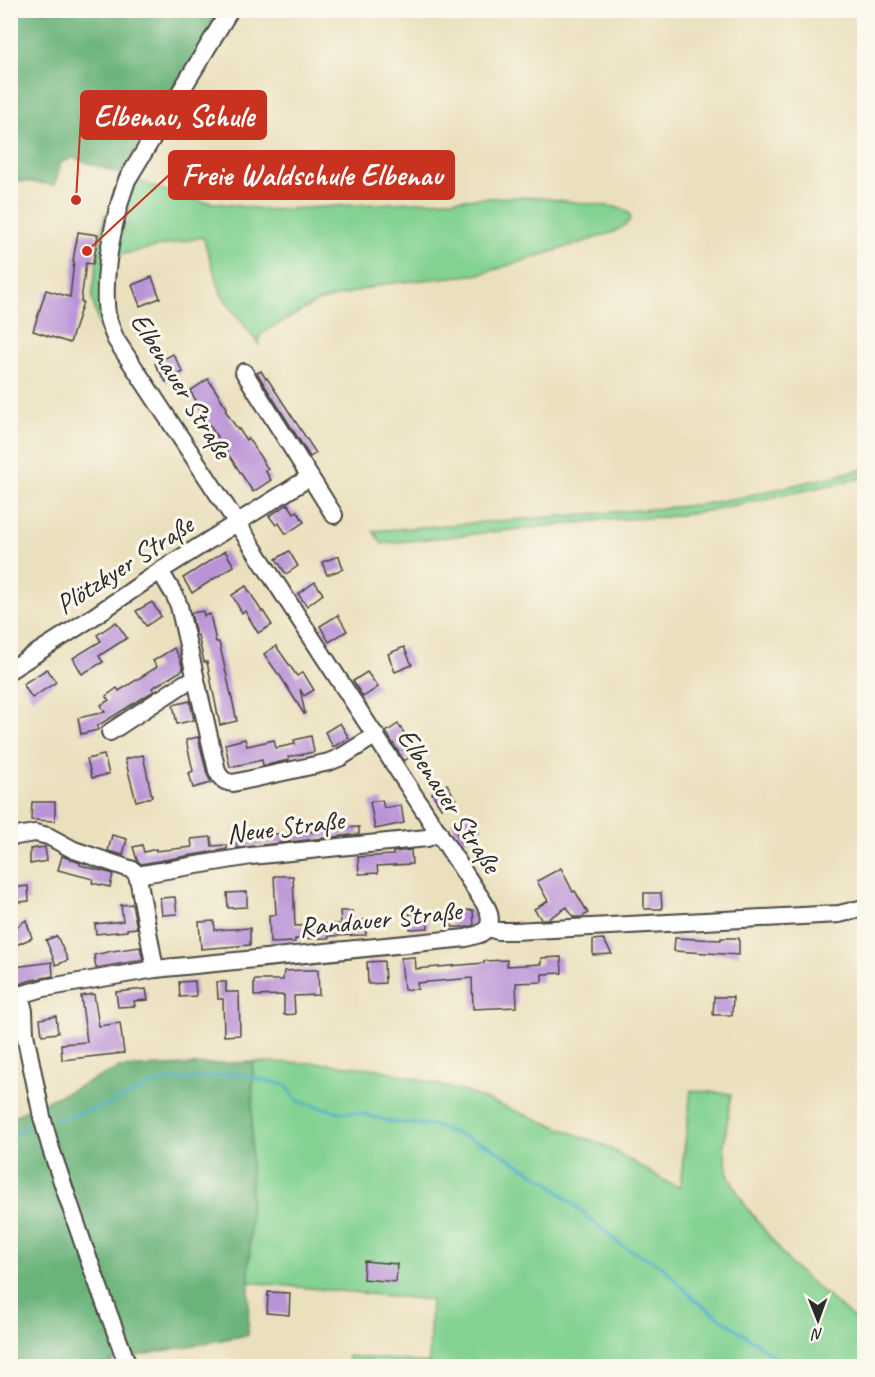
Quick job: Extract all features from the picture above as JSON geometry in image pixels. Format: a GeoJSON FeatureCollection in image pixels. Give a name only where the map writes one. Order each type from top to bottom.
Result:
{"type":"FeatureCollection","features":[{"type":"Feature","properties":{"kind":"street","name":"Elbenauer Straße"},"geometry":{"type":"LineString","coordinates":[[230,10],[127,180],[119,204],[109,256],[106,305],[108,320],[116,340],[376,735],[488,910],[490,919],[488,927]]}},
{"type":"Feature","properties":{"kind":"street"},"geometry":{"type":"LineString","coordinates":[[244,372],[334,515]]}},
{"type":"Feature","properties":{"kind":"street"},"geometry":{"type":"LineString","coordinates":[[237,523],[310,477]]}},
{"type":"Feature","properties":{"kind":"street","name":"Plötzkyer Straße"},"geometry":{"type":"LineString","coordinates":[[10,670],[237,523]]}},
{"type":"Feature","properties":{"kind":"street"},"geometry":{"type":"LineString","coordinates":[[160,571],[175,596],[178,606],[220,778],[232,783],[329,762],[341,758],[376,735]]}},
{"type":"Feature","properties":{"kind":"street"},"geometry":{"type":"LineString","coordinates":[[110,732],[185,683],[195,681]]}},
{"type":"Feature","properties":{"kind":"street","name":"Neue Straße"},"geometry":{"type":"LineString","coordinates":[[137,875],[251,856],[427,838],[439,832]]}},
{"type":"Feature","properties":{"kind":"street"},"geometry":{"type":"LineString","coordinates":[[10,837],[36,833],[48,836],[74,850],[126,867],[137,875],[155,969]]}},
{"type":"Feature","properties":{"kind":"street","name":"Randauer Straße"},"geometry":{"type":"LineString","coordinates":[[15,997],[44,988],[155,969],[466,938],[480,934],[488,927],[498,931],[515,931],[839,914],[864,908]]}},
{"type":"Feature","properties":{"kind":"street"},"geometry":{"type":"LineString","coordinates":[[15,997],[24,1011],[25,1034],[44,1124],[62,1184],[128,1366]]}},
{"type":"Feature","properties":{"kind":"green space"},"geometry":{"type":"Polygon","coordinates":[[[11,11],[221,11],[121,174],[74,158],[61,162],[55,185],[11,180],[11,11]]]}},
{"type":"Feature","properties":{"kind":"green space"},"geometry":{"type":"Polygon","coordinates":[[[134,179],[199,201],[269,210],[532,197],[615,207],[624,210],[630,217],[625,225],[608,234],[481,274],[384,284],[317,302],[264,332],[259,337],[259,345],[222,296],[203,237],[114,256],[134,179]]]}},
{"type":"Feature","properties":{"kind":"green space"},"geometry":{"type":"Polygon","coordinates":[[[105,213],[108,226],[105,330],[100,329],[92,298],[105,213]]]}},
{"type":"Feature","properties":{"kind":"green space"},"geometry":{"type":"Polygon","coordinates":[[[864,469],[864,478],[707,511],[666,517],[604,520],[382,544],[373,531],[704,504],[864,469]]]}},
{"type":"Feature","properties":{"kind":"green space"},"geometry":{"type":"Polygon","coordinates":[[[253,1062],[317,1063],[379,1069],[469,1093],[606,1146],[670,1184],[680,1187],[691,1090],[731,1094],[724,1145],[728,1175],[745,1205],[793,1267],[864,1327],[864,1366],[348,1366],[348,1356],[429,1363],[431,1300],[249,1282],[253,1062]]]}},
{"type":"Feature","properties":{"kind":"green space"},"geometry":{"type":"Polygon","coordinates":[[[253,1062],[248,1335],[110,1361],[112,1366],[11,1366],[10,1118],[119,1068],[253,1062]]]}},
{"type":"Feature","properties":{"kind":"building"},"geometry":{"type":"Polygon","coordinates":[[[78,232],[98,235],[93,264],[86,263],[81,301],[83,302],[70,343],[33,331],[46,290],[70,297],[78,232]]]}},
{"type":"Feature","properties":{"kind":"building"},"geometry":{"type":"Polygon","coordinates":[[[152,277],[160,298],[140,306],[132,285],[152,277]]]}},
{"type":"Feature","properties":{"kind":"building"},"geometry":{"type":"Polygon","coordinates":[[[173,354],[183,372],[166,382],[155,364],[173,354]]]}},
{"type":"Feature","properties":{"kind":"building"},"geometry":{"type":"Polygon","coordinates":[[[261,371],[316,453],[310,457],[257,373],[261,371]]]}},
{"type":"Feature","properties":{"kind":"building"},"geometry":{"type":"Polygon","coordinates":[[[208,379],[238,430],[246,440],[248,438],[268,469],[265,470],[271,480],[253,492],[195,403],[197,402],[190,391],[208,379]]]}},
{"type":"Feature","properties":{"kind":"building"},"geometry":{"type":"Polygon","coordinates":[[[288,504],[294,513],[297,511],[304,522],[286,534],[279,523],[276,525],[269,516],[288,504]]]}},
{"type":"Feature","properties":{"kind":"building"},"geometry":{"type":"Polygon","coordinates":[[[225,551],[234,566],[192,593],[183,578],[225,551]]]}},
{"type":"Feature","properties":{"kind":"building"},"geometry":{"type":"Polygon","coordinates":[[[289,551],[298,566],[286,574],[276,559],[289,551]]]}},
{"type":"Feature","properties":{"kind":"building"},"geometry":{"type":"Polygon","coordinates":[[[339,556],[343,569],[327,575],[322,562],[339,556]]]}},
{"type":"Feature","properties":{"kind":"building"},"geometry":{"type":"Polygon","coordinates":[[[315,582],[323,594],[307,606],[298,594],[315,582]]]}},
{"type":"Feature","properties":{"kind":"building"},"geometry":{"type":"Polygon","coordinates":[[[246,586],[272,625],[258,633],[245,611],[242,613],[232,595],[246,586]]]}},
{"type":"Feature","properties":{"kind":"building"},"geometry":{"type":"Polygon","coordinates":[[[152,602],[161,616],[146,626],[136,611],[152,602]]]}},
{"type":"Feature","properties":{"kind":"building"},"geometry":{"type":"Polygon","coordinates":[[[203,611],[204,616],[210,614],[216,642],[219,642],[237,721],[220,725],[207,662],[204,662],[191,613],[203,611]]]}},
{"type":"Feature","properties":{"kind":"building"},"geometry":{"type":"Polygon","coordinates":[[[338,615],[347,631],[329,642],[320,626],[338,615]]]}},
{"type":"Feature","properties":{"kind":"building"},"geometry":{"type":"Polygon","coordinates":[[[116,622],[127,638],[99,656],[103,662],[82,674],[73,658],[101,641],[97,635],[116,622]]]}},
{"type":"Feature","properties":{"kind":"building"},"geometry":{"type":"Polygon","coordinates":[[[276,646],[297,676],[303,672],[314,690],[304,696],[300,689],[304,714],[264,654],[276,646]]]}},
{"type":"Feature","properties":{"kind":"building"},"geometry":{"type":"Polygon","coordinates":[[[404,647],[412,665],[395,672],[388,654],[404,647]]]}},
{"type":"Feature","properties":{"kind":"building"},"geometry":{"type":"Polygon","coordinates":[[[174,648],[183,670],[152,688],[154,691],[97,726],[98,730],[81,734],[78,718],[105,712],[101,705],[109,700],[106,696],[117,688],[119,691],[157,667],[153,661],[174,648]]]}},
{"type":"Feature","properties":{"kind":"building"},"geometry":{"type":"Polygon","coordinates":[[[47,669],[56,682],[32,698],[23,684],[47,669]]]}},
{"type":"Feature","properties":{"kind":"building"},"geometry":{"type":"Polygon","coordinates":[[[367,672],[378,687],[363,697],[353,681],[367,672]]]}},
{"type":"Feature","properties":{"kind":"building"},"geometry":{"type":"Polygon","coordinates":[[[190,701],[194,720],[177,724],[173,705],[190,701]]]}},
{"type":"Feature","properties":{"kind":"building"},"geometry":{"type":"Polygon","coordinates":[[[340,723],[349,738],[333,747],[325,732],[340,723]]]}},
{"type":"Feature","properties":{"kind":"building"},"geometry":{"type":"Polygon","coordinates":[[[398,724],[417,752],[404,761],[386,732],[398,724]]]}},
{"type":"Feature","properties":{"kind":"building"},"geometry":{"type":"Polygon","coordinates":[[[311,736],[314,752],[288,757],[289,760],[263,766],[262,760],[230,767],[225,744],[245,739],[247,746],[274,740],[276,748],[295,744],[294,740],[311,736]]]}},
{"type":"Feature","properties":{"kind":"building"},"geometry":{"type":"Polygon","coordinates":[[[198,737],[211,783],[193,788],[189,773],[193,771],[186,740],[198,737]]]}},
{"type":"Feature","properties":{"kind":"building"},"geometry":{"type":"Polygon","coordinates":[[[104,755],[109,774],[92,778],[87,759],[104,755]]]}},
{"type":"Feature","properties":{"kind":"building"},"geometry":{"type":"Polygon","coordinates":[[[143,755],[152,797],[136,801],[125,759],[143,755]]]}},
{"type":"Feature","properties":{"kind":"building"},"geometry":{"type":"Polygon","coordinates":[[[447,784],[456,800],[441,808],[432,793],[447,784]]]}},
{"type":"Feature","properties":{"kind":"building"},"geometry":{"type":"Polygon","coordinates":[[[382,800],[384,808],[401,805],[404,823],[375,829],[370,802],[382,800]]]}},
{"type":"Feature","properties":{"kind":"building"},"geometry":{"type":"Polygon","coordinates":[[[32,802],[55,802],[55,821],[31,820],[32,802]]]}},
{"type":"Feature","properties":{"kind":"building"},"geometry":{"type":"Polygon","coordinates":[[[469,814],[479,832],[461,842],[452,824],[469,814]]]}},
{"type":"Feature","properties":{"kind":"building"},"geometry":{"type":"Polygon","coordinates":[[[359,827],[359,834],[237,848],[236,836],[359,827]]]}},
{"type":"Feature","properties":{"kind":"building"},"geometry":{"type":"Polygon","coordinates":[[[112,835],[127,839],[123,855],[108,851],[112,835]]]}},
{"type":"Feature","properties":{"kind":"building"},"geometry":{"type":"Polygon","coordinates":[[[211,837],[212,846],[227,845],[227,849],[141,864],[137,860],[133,847],[142,845],[144,852],[192,847],[191,839],[211,837]]]}},
{"type":"Feature","properties":{"kind":"building"},"geometry":{"type":"Polygon","coordinates":[[[45,847],[47,861],[30,864],[30,849],[45,847]]]}},
{"type":"Feature","properties":{"kind":"building"},"geometry":{"type":"Polygon","coordinates":[[[411,850],[412,864],[377,866],[378,873],[359,874],[358,857],[393,855],[393,852],[411,850]]]}},
{"type":"Feature","properties":{"kind":"building"},"geometry":{"type":"Polygon","coordinates":[[[62,856],[80,865],[113,874],[110,887],[92,883],[93,879],[58,870],[62,856]]]}},
{"type":"Feature","properties":{"kind":"building"},"geometry":{"type":"Polygon","coordinates":[[[561,868],[573,892],[575,891],[588,913],[582,917],[573,917],[567,907],[548,919],[541,919],[534,909],[548,901],[537,881],[561,868]]]}},
{"type":"Feature","properties":{"kind":"building"},"geometry":{"type":"Polygon","coordinates":[[[274,876],[293,876],[295,926],[341,924],[340,911],[352,911],[352,920],[365,920],[366,935],[329,936],[329,938],[295,939],[295,942],[270,943],[269,915],[276,915],[274,876]]]}},
{"type":"Feature","properties":{"kind":"building"},"geometry":{"type":"Polygon","coordinates":[[[28,886],[29,901],[10,903],[10,888],[28,886]]]}},
{"type":"Feature","properties":{"kind":"building"},"geometry":{"type":"Polygon","coordinates":[[[247,892],[247,907],[228,908],[227,893],[247,892]]]}},
{"type":"Feature","properties":{"kind":"building"},"geometry":{"type":"Polygon","coordinates":[[[644,893],[661,893],[662,909],[644,909],[644,893]]]}},
{"type":"Feature","properties":{"kind":"building"},"geometry":{"type":"Polygon","coordinates":[[[175,897],[177,914],[162,915],[160,898],[175,897]]]}},
{"type":"Feature","properties":{"kind":"building"},"geometry":{"type":"Polygon","coordinates":[[[132,904],[137,928],[96,934],[95,924],[123,921],[121,905],[132,904]]]}},
{"type":"Feature","properties":{"kind":"building"},"geometry":{"type":"Polygon","coordinates":[[[473,910],[474,925],[452,927],[451,911],[473,910]]]}},
{"type":"Feature","properties":{"kind":"building"},"geometry":{"type":"Polygon","coordinates":[[[427,913],[428,928],[410,929],[409,914],[427,913]]]}},
{"type":"Feature","properties":{"kind":"building"},"geometry":{"type":"Polygon","coordinates":[[[26,920],[32,938],[14,946],[10,932],[26,920]]]}},
{"type":"Feature","properties":{"kind":"building"},"geometry":{"type":"Polygon","coordinates":[[[214,921],[215,930],[250,928],[250,945],[201,949],[199,922],[214,921]]]}},
{"type":"Feature","properties":{"kind":"building"},"geometry":{"type":"Polygon","coordinates":[[[57,936],[68,960],[56,965],[46,940],[57,936]]]}},
{"type":"Feature","properties":{"kind":"building"},"geometry":{"type":"Polygon","coordinates":[[[675,938],[721,940],[721,938],[739,938],[739,955],[674,951],[675,938]]]}},
{"type":"Feature","properties":{"kind":"building"},"geometry":{"type":"Polygon","coordinates":[[[603,939],[612,954],[593,955],[593,940],[603,939]]]}},
{"type":"Feature","properties":{"kind":"building"},"geometry":{"type":"Polygon","coordinates":[[[140,947],[143,960],[96,968],[94,955],[140,947]]]}},
{"type":"Feature","properties":{"kind":"building"},"geometry":{"type":"Polygon","coordinates":[[[415,957],[416,969],[507,960],[507,966],[541,964],[541,958],[561,957],[562,973],[542,974],[542,982],[516,983],[517,1007],[473,1009],[472,978],[417,983],[418,989],[404,990],[401,958],[415,957]]]}},
{"type":"Feature","properties":{"kind":"building"},"geometry":{"type":"Polygon","coordinates":[[[384,961],[385,983],[368,984],[367,962],[384,961]]]}},
{"type":"Feature","properties":{"kind":"building"},"geometry":{"type":"Polygon","coordinates":[[[52,962],[53,976],[10,987],[10,969],[52,962]]]}},
{"type":"Feature","properties":{"kind":"building"},"geometry":{"type":"Polygon","coordinates":[[[318,970],[319,995],[294,996],[295,1014],[284,1015],[284,995],[254,996],[254,980],[283,980],[284,971],[318,970]]]}},
{"type":"Feature","properties":{"kind":"building"},"geometry":{"type":"Polygon","coordinates":[[[195,981],[196,996],[180,997],[179,982],[195,981]]]}},
{"type":"Feature","properties":{"kind":"building"},"geometry":{"type":"Polygon","coordinates":[[[217,982],[226,982],[226,992],[239,992],[240,1035],[224,1036],[223,999],[218,999],[217,982]]]}},
{"type":"Feature","properties":{"kind":"building"},"geometry":{"type":"Polygon","coordinates":[[[146,989],[148,1000],[134,1001],[135,1006],[118,1007],[116,992],[146,989]]]}},
{"type":"Feature","properties":{"kind":"building"},"geometry":{"type":"Polygon","coordinates":[[[94,994],[99,1026],[120,1023],[124,1053],[62,1060],[61,1044],[87,1042],[81,996],[94,994]]]}},
{"type":"Feature","properties":{"kind":"building"},"geometry":{"type":"Polygon","coordinates":[[[714,997],[733,997],[732,1015],[713,1015],[714,997]]]}},
{"type":"Feature","properties":{"kind":"building"},"geometry":{"type":"Polygon","coordinates":[[[56,1016],[58,1033],[42,1035],[40,1019],[56,1016]]]}},
{"type":"Feature","properties":{"kind":"building"},"geometry":{"type":"Polygon","coordinates":[[[364,1261],[397,1264],[396,1282],[363,1279],[364,1261]]]}},
{"type":"Feature","properties":{"kind":"building"},"geometry":{"type":"Polygon","coordinates":[[[268,1292],[290,1293],[289,1315],[267,1313],[268,1292]]]}},
{"type":"Feature","properties":{"kind":"waterway"},"geometry":{"type":"LineString","coordinates":[[55,1120],[105,1106],[159,1082],[239,1074],[286,1085],[297,1101],[392,1122],[432,1125],[489,1146],[548,1182],[622,1246],[661,1265],[696,1301],[786,1366]]}},
{"type":"Feature","properties":{"kind":"waterway"},"geometry":{"type":"LineString","coordinates":[[10,1137],[29,1126]]}},
{"type":"Feature","properties":{"kind":"place","name":"Elbenau, Schule"},"geometry":{"type":"Point","coordinates":[76,200]}},
{"type":"Feature","properties":{"kind":"place","name":"Freie Waldschule Elbenau"},"geometry":{"type":"Point","coordinates":[87,251]}}]}
